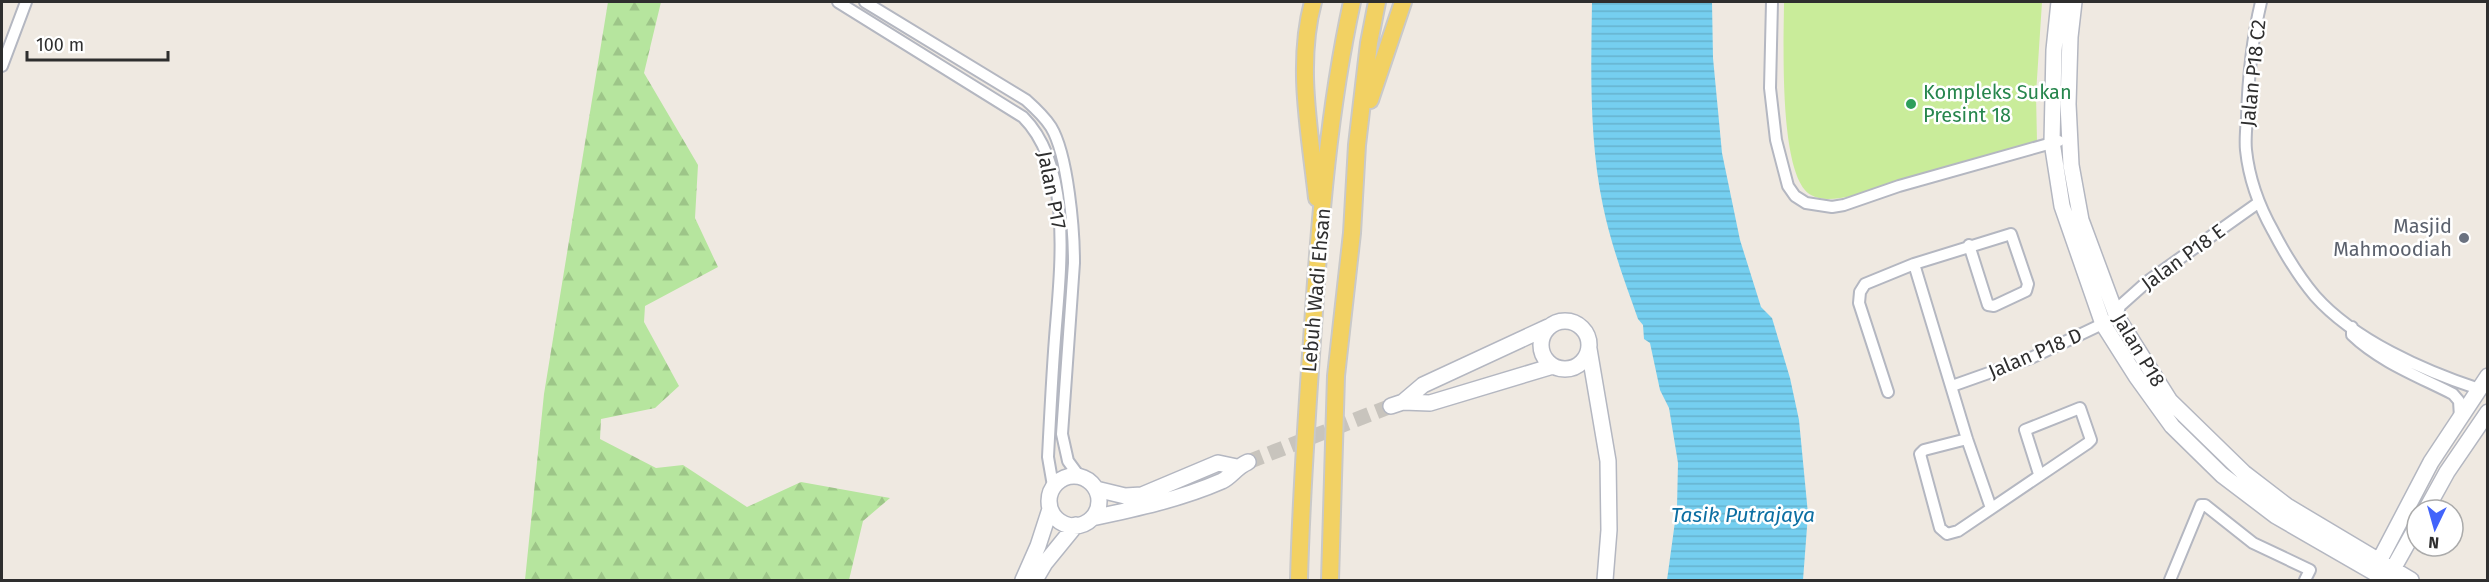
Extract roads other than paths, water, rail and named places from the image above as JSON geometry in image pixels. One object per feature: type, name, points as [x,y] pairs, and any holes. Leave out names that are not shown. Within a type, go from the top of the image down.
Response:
[{"type":"main road","points":[[1313,2],[1304,62],[1320,229]]},
{"type":"main road","name":"Lebuh Wadi Ehsan","points":[[1299,580],[1300,500],[1320,229],[1344,39],[1352,2]]},
{"type":"main road","name":"Lebuh Wadi Ehsan","points":[[1330,580],[1336,376],[1352,233],[1357,145],[1369,43],[1377,2]]},
{"type":"main road","points":[[1357,145],[1379,69],[1403,2]]},
{"type":"street","points":[[2,66],[26,2]]},
{"type":"street","name":"Jalan P17","points":[[838,2],[1023,117],[1042,142],[1051,168],[1061,234],[1048,457],[1053,486]]},
{"type":"street","name":"Jalan P17","points":[[865,2],[1026,100],[1046,120],[1059,144],[1074,239],[1074,284],[1062,434],[1068,461],[1079,476]]},
{"type":"street","points":[[1772,2],[1770,88],[1776,140],[1788,186],[1795,196],[1806,203],[1832,207],[1844,205],[1899,186],[2052,142],[2068,140]]},
{"type":"street","name":"Jalan P18","points":[[2059,2],[2054,50],[2052,142],[2062,206],[2110,320],[2170,401],[2244,473],[2382,575],[2411,580]]},
{"type":"street","name":"Jalan P18","points":[[2074,2],[2070,37],[2068,140],[2081,220],[2110,320]]},
{"type":"street","name":"Jalan P18 C2","points":[[2261,2],[2248,80],[2246,150],[2258,203],[2297,273],[2316,297],[2352,327],[2386,350],[2448,379],[2483,382]]},
{"type":"street","name":"Jalan P18 E","points":[[2110,320],[2120,306],[2148,281],[2258,203]]},
{"type":"street","points":[[1888,392],[1859,303],[1859,297],[1865,285],[1914,264],[1969,245],[2011,234],[2028,284],[2026,291],[1994,306],[1988,305],[1969,245]]},
{"type":"street","points":[[1914,264],[1967,440],[1991,508]]},
{"type":"street","name":"Jalan P18 D","points":[[1952,386],[2031,358],[2110,320]]},
{"type":"street","points":[[1559,321],[1573,322],[1585,330],[1590,342],[1584,361],[1430,403],[1397,404],[1423,384],[1548,327],[1559,321]]},
{"type":"street","points":[[1548,327],[1541,340],[1543,355],[1560,367],[1582,373],[1594,381]]},
{"type":"street","points":[[2352,327],[2352,335],[2362,344],[2453,394],[2459,400],[2460,417]]},
{"type":"street","points":[[1589,349],[1608,461],[1609,530],[1605,580]]},
{"type":"street","points":[[2382,575],[2431,462],[2483,382]]},
{"type":"street","points":[[1967,440],[1924,450],[1920,454],[1940,528],[1947,534],[1952,534],[2091,440],[2080,408],[2025,430],[2039,474]]},
{"type":"street","points":[[2433,498],[2487,412]]},
{"type":"street","points":[[1035,580],[1045,563],[1076,525],[1092,518],[1136,509],[1224,480],[1242,464],[1218,463],[1134,496],[1096,489]]},
{"type":"street","points":[[1023,580],[1038,546],[1050,509],[1049,497],[1053,486],[1067,476],[1079,476],[1089,481],[1096,489],[1098,504],[1092,518]]},
{"type":"street","points":[[2170,580],[2201,505],[2205,505],[2253,543],[2310,570],[2306,580]]},
{"type":"street","points":[[1050,509],[1060,522],[1076,525]]},
{"type":"street","points":[[2382,575],[2405,543]]},
{"type":"water","name":"Tasik Putrajaya","points":[[1592,2],[1712,2],[1713,58],[1722,153],[1740,240],[1761,307],[1772,318],[1790,378],[1799,420],[1808,514],[1803,580],[1667,580],[1677,507],[1678,463],[1669,408],[1660,390],[1650,343],[1644,339],[1643,325],[1638,319],[1623,277],[1610,235],[1598,181],[1591,79]]},
{"type":"tunnel","points":[[1248,462],[1391,406]]},
{"type":"place","name":"Kompleks Sukan Presint 18","points":[[1911,104]]},
{"type":"place","name":"Masjid Mahmoodiah","points":[[2464,238]]}]
